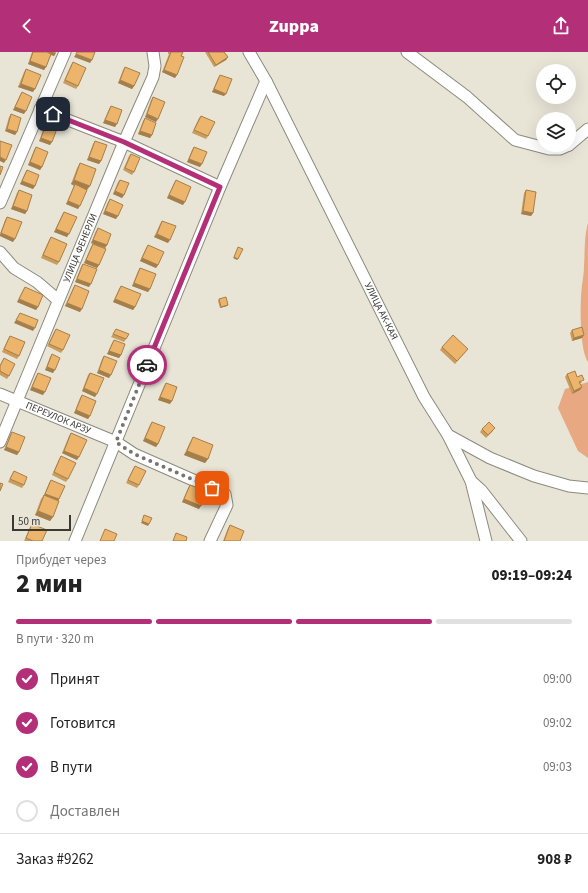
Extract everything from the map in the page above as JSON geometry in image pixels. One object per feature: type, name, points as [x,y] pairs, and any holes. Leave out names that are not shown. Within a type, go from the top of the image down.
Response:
[{"type":"street","points":[[0,203],[65,52]]},
{"type":"street","name":"УЛИЦА ФЕНЕРЛИ","points":[[0,442],[152,78],[155,66],[153,52]]},
{"type":"street","name":"УЛИЦА АК-КАЯ","points":[[249,52],[266,81],[424,397],[448,435],[490,458],[534,476],[569,486],[588,488]]},
{"type":"street","points":[[407,52],[467,97],[516,140],[536,145]]},
{"type":"street","points":[[75,541],[220,187],[266,81]]},
{"type":"street","points":[[40,109],[124,142],[220,187]]},
{"type":"street","points":[[576,139],[588,129]]},
{"type":"street","points":[[0,252],[14,268],[37,282],[58,300]]},
{"type":"street","name":"ПЕРЕУЛОК АРЗУ","points":[[0,394],[116,442],[134,454],[225,494],[227,505],[210,541]]},
{"type":"street","points":[[448,435],[471,481],[486,541]]},
{"type":"street","points":[[471,481],[481,490],[521,541]]},
{"type":"shaded area","points":[[588,223],[588,362],[583,347],[581,292],[584,271],[585,239]]},
{"type":"shaded area","points":[[588,382],[588,458],[578,451],[558,408],[565,389]]},
{"type":"building","points":[[33,52],[47,52],[51,54],[46,67],[30,61]]},
{"type":"building","points":[[77,52],[95,52],[92,60],[76,54]]},
{"type":"building","points":[[171,52],[183,52],[181,56],[184,57],[177,75],[164,70]]},
{"type":"building","points":[[208,52],[224,52],[228,57],[216,65]]},
{"type":"building","points":[[73,62],[86,68],[78,86],[65,80]]},
{"type":"building","points":[[125,67],[140,73],[134,86],[120,80]]},
{"type":"building","points":[[26,69],[41,75],[35,89],[21,84]]},
{"type":"building","points":[[220,75],[232,79],[226,94],[214,89]]},
{"type":"building","points":[[22,92],[32,97],[26,111],[15,107]]},
{"type":"building","points":[[153,97],[165,102],[158,119],[147,114]]},
{"type":"building","points":[[111,106],[122,110],[117,124],[105,120]]},
{"type":"building","points":[[11,114],[21,118],[17,132],[7,129]]},
{"type":"building","points":[[201,116],[215,122],[208,136],[194,130]]},
{"type":"building","points":[[145,118],[156,123],[152,135],[140,131]]},
{"type":"building","points":[[47,122],[58,126],[52,142],[41,138]]},
{"type":"building","points":[[0,141],[12,145],[6,160],[0,157]]},
{"type":"building","points":[[95,141],[107,145],[101,161],[89,157]]},
{"type":"building","points":[[36,147],[48,152],[42,167],[30,162]]},
{"type":"building","points":[[194,147],[207,152],[202,164],[189,159]]},
{"type":"building","points":[[131,154],[140,158],[134,172],[125,168]]},
{"type":"building","points":[[80,163],[96,169],[90,186],[74,180]]},
{"type":"building","points":[[0,166],[3,167],[0,175]]},
{"type":"building","points":[[27,170],[39,175],[35,186],[22,181]]},
{"type":"building","points":[[120,180],[129,183],[124,195],[115,191]]},
{"type":"building","points":[[176,180],[191,187],[185,202],[169,195]]},
{"type":"building","points":[[75,184],[87,190],[80,206],[68,201]]},
{"type":"building","points":[[19,190],[32,195],[27,211],[13,206]]},
{"type":"building","points":[[526,190],[536,192],[533,213],[523,211]]},
{"type":"building","points":[[110,199],[123,205],[118,216],[105,211]]},
{"type":"building","points":[[64,212],[77,217],[69,234],[56,229]]},
{"type":"building","points":[[7,217],[22,222],[15,239],[1,233]]},
{"type":"building","points":[[162,221],[176,226],[170,240],[157,234]]},
{"type":"building","points":[[98,228],[111,234],[107,245],[93,240]]},
{"type":"building","points":[[51,237],[67,244],[59,262],[43,255]]},
{"type":"building","points":[[93,244],[106,249],[99,265],[86,260]]},
{"type":"building","points":[[148,245],[164,252],[158,265],[142,258]]},
{"type":"building","points":[[238,247],[243,249],[238,259],[234,257]]},
{"type":"building","points":[[83,264],[97,269],[91,284],[77,279]]},
{"type":"building","points":[[140,268],[156,274],[150,289],[134,283]]},
{"type":"building","points":[[75,285],[89,291],[82,309],[67,303]]},
{"type":"building","points":[[121,286],[141,294],[135,307],[115,299]]},
{"type":"building","points":[[25,287],[43,295],[38,307],[19,299]]},
{"type":"building","points":[[226,297],[228,305],[221,307],[219,299]]},
{"type":"building","points":[[20,313],[38,320],[35,328],[16,320]]},
{"type":"building","points":[[582,327],[584,335],[574,338],[572,330]]},
{"type":"building","points":[[56,329],[70,335],[63,350],[49,344]]},
{"type":"building","points":[[116,329],[129,334],[126,339],[113,334]]},
{"type":"building","points":[[453,335],[468,349],[457,361],[442,347]]},
{"type":"building","points":[[10,336],[25,342],[19,356],[4,349]]},
{"type":"building","points":[[114,340],[125,344],[121,355],[109,351]]},
{"type":"building","points":[[52,354],[60,358],[55,370],[47,367]]},
{"type":"building","points":[[104,356],[117,361],[111,375],[99,370]]},
{"type":"building","points":[[4,358],[15,364],[9,376],[0,371],[0,366]]},
{"type":"building","points":[[575,371],[577,377],[582,375],[584,380],[579,382],[582,387],[574,391],[567,374]]},
{"type":"building","points":[[38,373],[51,378],[45,392],[32,387]]},
{"type":"building","points":[[90,373],[104,378],[97,394],[84,388]]},
{"type":"building","points":[[166,383],[177,387],[172,401],[160,397]]},
{"type":"building","points":[[82,395],[96,401],[90,416],[76,410]]},
{"type":"building","points":[[152,422],[165,427],[158,444],[145,438]]},
{"type":"building","points":[[489,422],[495,428],[488,435],[482,429]]},
{"type":"building","points":[[12,432],[25,437],[19,452],[6,447]]},
{"type":"building","points":[[71,433],[87,440],[79,457],[64,451]]},
{"type":"building","points":[[193,437],[213,445],[208,459],[187,451]]},
{"type":"building","points":[[61,456],[76,463],[68,479],[54,472]]},
{"type":"building","points":[[135,466],[146,471],[139,485],[128,480]]},
{"type":"building","points":[[14,471],[27,477],[24,485],[10,479]]},
{"type":"building","points":[[51,480],[65,486],[59,499],[45,494]]},
{"type":"building","points":[[0,483],[3,484],[0,491]]},
{"type":"building","points":[[190,485],[207,491],[201,506],[184,499]]},
{"type":"building","points":[[44,495],[59,501],[53,517],[38,511]]},
{"type":"building","points":[[144,515],[152,518],[149,524],[142,521]]},
{"type":"building","points":[[32,524],[47,530],[42,541],[33,541],[26,538]]},
{"type":"building","points":[[230,525],[244,531],[240,541],[224,541]]},
{"type":"building","points":[[105,529],[117,534],[114,541],[100,541]]},
{"type":"building","points":[[176,533],[187,537],[186,541],[173,541]]},
{"type":"way so far","points":[[147,365],[116,442],[134,454],[212,488]]},
{"type":"route","points":[[53,114],[124,142],[220,187],[147,365]]}]
